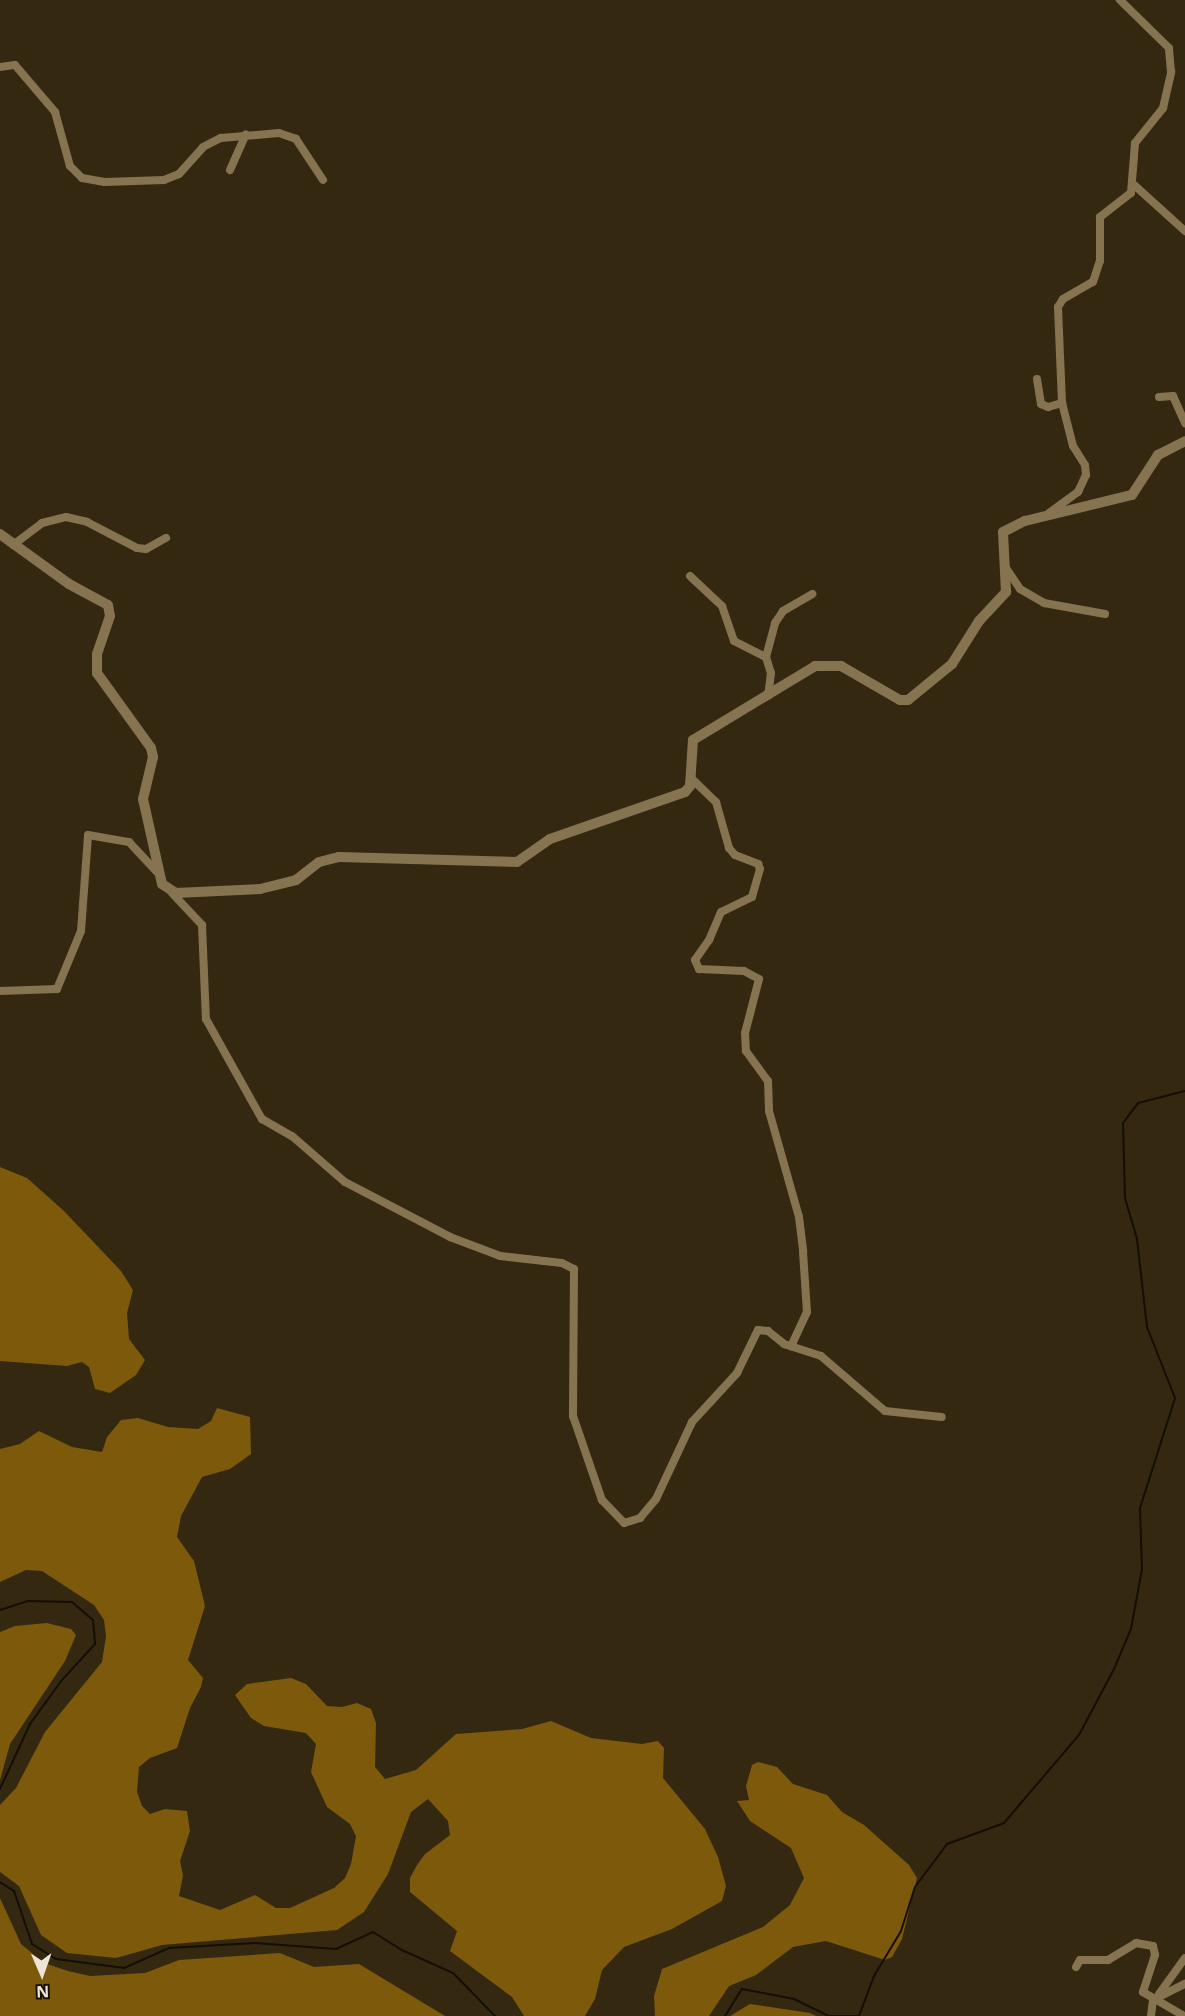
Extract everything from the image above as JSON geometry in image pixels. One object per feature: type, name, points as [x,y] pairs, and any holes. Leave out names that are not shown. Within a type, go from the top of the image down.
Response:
[{"type":"street","points":[[1046,516],[1078,492],[1086,475],[1085,465],[1073,446],[1062,403],[1058,307],[1063,299],[1093,282],[1100,261],[1100,217],[1128,197],[1132,183],[1135,143],[1163,108],[1172,60],[1160,38],[1120,0]]},
{"type":"street","points":[[0,66],[15,64],[55,112],[70,166],[82,178],[93,182],[174,177],[203,147],[221,138],[246,134],[290,134],[323,180]]},
{"type":"street","points":[[230,170],[246,134]]},
{"type":"street","points":[[1132,183],[1185,231]]},
{"type":"street","points":[[1037,379],[1041,404],[1048,407],[1062,403]]},
{"type":"street","points":[[1159,397],[1173,396],[1185,423]]},
{"type":"street","points":[[168,890],[195,892],[276,886],[297,880],[325,860],[339,856],[514,863],[550,839],[685,792],[691,778],[693,740],[815,666],[825,664],[848,669],[900,700],[911,698],[951,664],[979,621],[1001,600],[1008,587],[1003,532],[1046,516],[1132,495],[1155,457],[1185,441]]},
{"type":"street","points":[[13,546],[42,523],[66,517],[87,522],[137,548],[146,549],[166,538]]},
{"type":"street","points":[[0,534],[13,546],[108,605],[110,616],[97,654],[97,673],[151,748],[153,757],[143,799],[157,872]]},
{"type":"street","points":[[1006,568],[1020,589],[1044,603],[1105,614]]},
{"type":"street","points":[[690,576],[722,606],[734,641],[766,657]]},
{"type":"street","points":[[768,696],[771,673],[766,657],[775,623],[783,611],[813,594]]},
{"type":"street","points":[[691,778],[716,802],[729,848],[735,855],[758,864],[760,869],[752,897],[721,912],[710,940],[695,960],[699,969],[744,971],[759,979],[745,1033],[746,1051],[768,1081],[769,1111],[800,1217],[807,1312],[795,1329],[791,1347]]},
{"type":"street","points":[[0,992],[57,989],[81,931],[88,836],[129,842],[157,872],[168,890],[192,910],[202,925],[206,1019],[262,1119],[292,1136],[345,1182],[458,1241],[500,1256],[562,1263],[574,1269],[573,1416],[602,1500],[624,1523],[640,1518],[656,1499],[692,1422],[737,1373],[758,1330],[768,1331],[791,1347],[821,1356],[885,1411],[942,1417]]},
{"type":"street","points":[[1076,1967],[1080,1960],[1108,1960],[1121,1949],[1146,1943],[1153,1946],[1155,1955],[1143,1992],[1184,2016]]},
{"type":"street","points":[[1151,2016],[1156,1998],[1185,1958]]},
{"type":"street","points":[[1156,1998],[1185,1983]]},
{"type":"shaded area","points":[[0,1167],[27,1178],[64,1211],[121,1271],[133,1290],[127,1313],[129,1339],[145,1360],[136,1375],[110,1393],[95,1389],[89,1367],[82,1362],[67,1366],[0,1361]]},
{"type":"shaded area","points":[[217,1408],[250,1417],[251,1454],[230,1469],[202,1477],[181,1516],[177,1537],[194,1561],[205,1606],[188,1660],[203,1678],[177,1748],[150,1758],[139,1767],[137,1792],[142,1806],[150,1814],[165,1809],[187,1811],[190,1831],[180,1861],[183,1875],[179,1896],[220,1910],[255,1895],[276,1908],[290,1908],[334,1888],[345,1878],[351,1864],[356,1836],[350,1824],[327,1807],[311,1772],[316,1744],[306,1733],[264,1726],[251,1718],[235,1695],[247,1684],[291,1678],[306,1684],[327,1706],[342,1707],[357,1703],[371,1709],[376,1723],[375,1767],[385,1779],[416,1770],[456,1734],[522,1729],[551,1721],[591,1738],[642,1744],[658,1741],[664,1748],[663,1778],[705,1829],[718,1857],[726,1886],[722,1901],[672,1929],[624,1947],[602,1970],[595,1999],[585,2016],[524,2016],[512,1997],[450,1951],[457,1931],[410,1892],[410,1878],[417,1865],[425,1854],[450,1835],[448,1821],[428,1799],[411,1812],[388,1874],[364,1912],[337,1930],[162,1945],[116,1958],[67,1953],[41,1935],[19,1886],[0,1872],[0,1805],[16,1788],[45,1732],[102,1662],[106,1636],[104,1620],[94,1605],[42,1571],[26,1570],[0,1582],[0,1449],[20,1444],[39,1431],[72,1447],[102,1452],[107,1437],[121,1420],[138,1418],[168,1427],[198,1429],[211,1421]]},
{"type":"shaded area","points":[[47,1623],[71,1629],[76,1635],[65,1661],[10,1744],[0,1780],[0,1632],[15,1626]]},
{"type":"shaded area","points":[[758,1762],[777,1767],[793,1784],[827,1795],[842,1812],[864,1825],[909,1865],[917,1878],[902,1939],[892,1957],[885,1960],[826,1941],[793,1947],[756,1975],[729,1986],[709,2016],[655,2016],[654,1996],[662,1969],[763,1927],[790,1905],[804,1878],[791,1848],[750,1821],[737,1801],[749,1800],[746,1786],[752,1765]]},
{"type":"shaded area","points":[[0,1898],[21,1944],[44,1963],[68,1971],[90,1976],[145,1973],[179,1960],[280,1953],[314,1967],[359,1964],[445,2016],[0,2016]]},
{"type":"shaded area","points":[[750,2004],[810,2013],[816,2016],[730,2016]]},
{"type":"waterway","points":[[725,2016],[742,1989],[794,1999],[829,2016],[859,2016],[874,1976],[901,1931],[915,1887],[947,1844],[1004,1823],[1079,1735],[1114,1669],[1131,1629],[1142,1569],[1140,1508],[1175,1398],[1147,1327],[1137,1239],[1125,1198],[1123,1123],[1138,1103],[1185,1091]]},
{"type":"waterway","points":[[0,1610],[27,1601],[72,1602],[93,1620],[95,1644],[62,1680],[30,1724],[0,1789]]},
{"type":"waterway","points":[[0,1882],[14,1891],[32,1944],[56,1959],[124,1968],[169,1948],[255,1943],[336,1949],[373,1932],[404,1951],[453,1973],[495,2016]]}]
